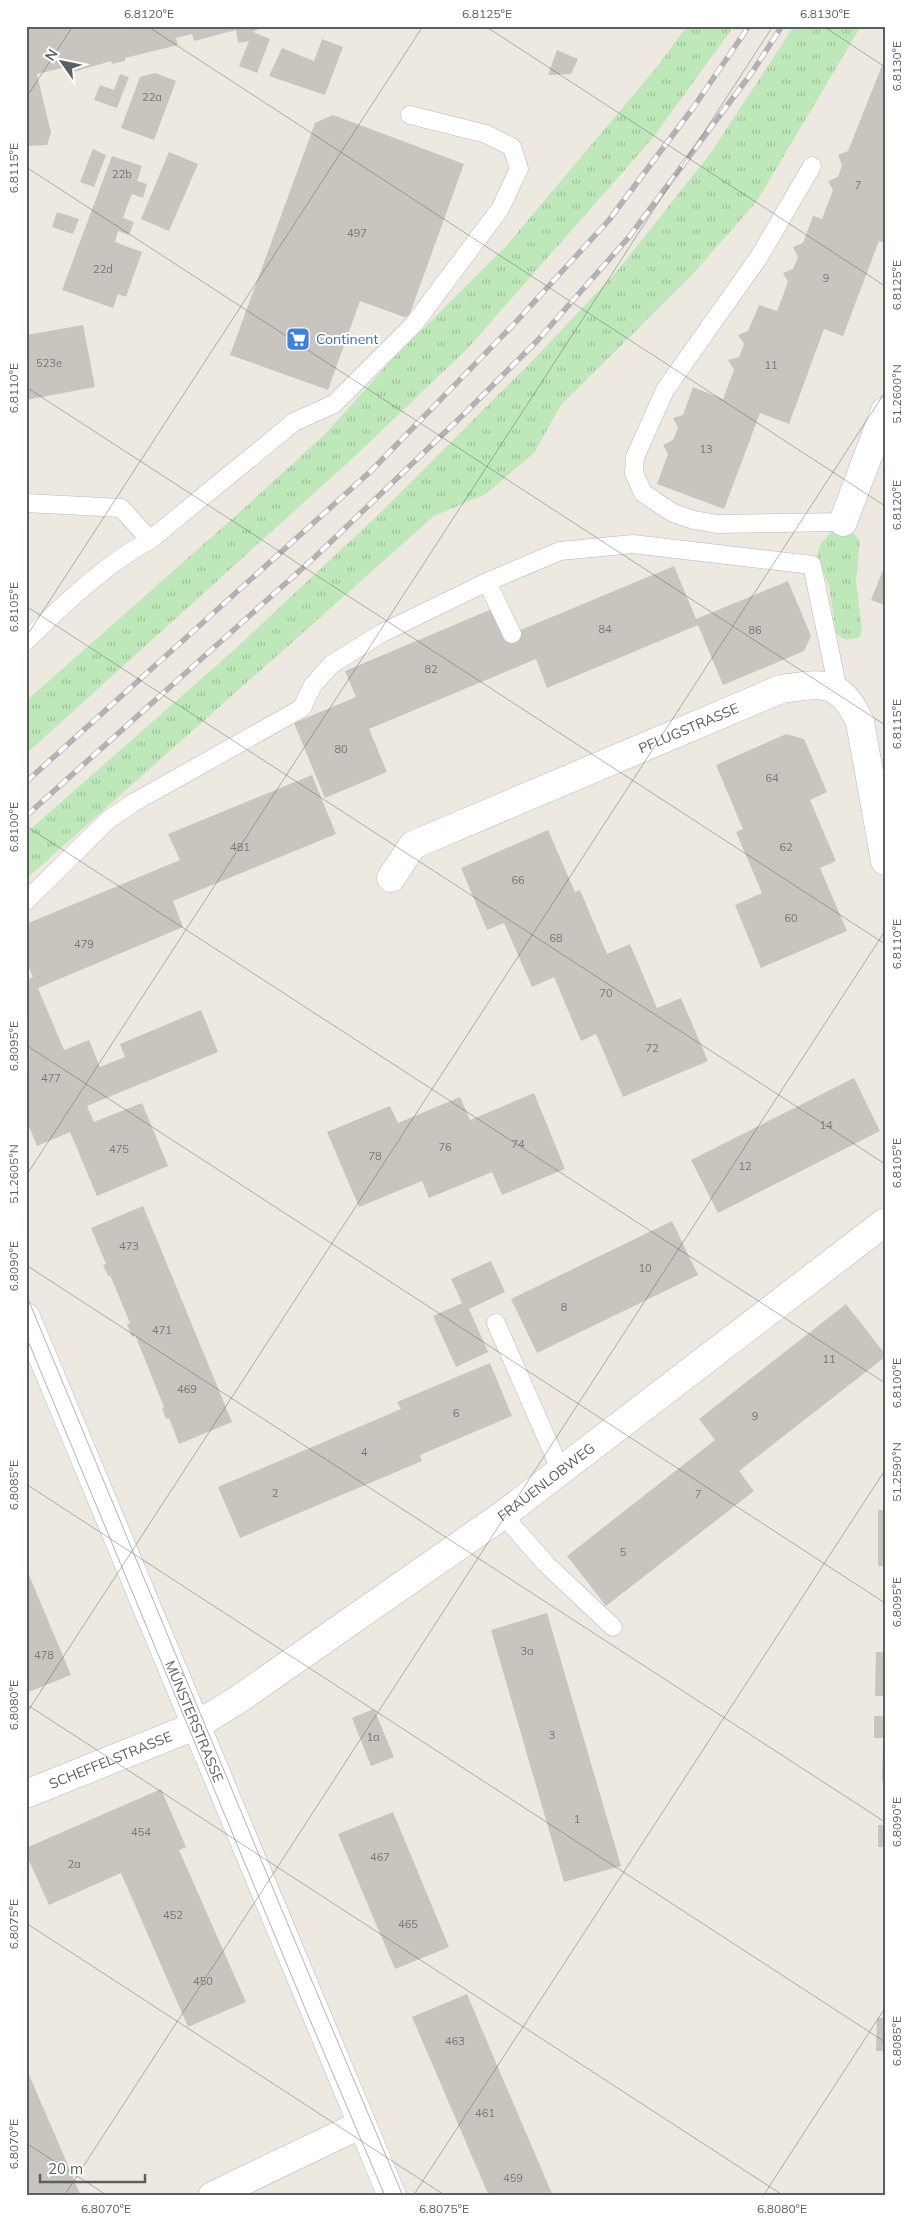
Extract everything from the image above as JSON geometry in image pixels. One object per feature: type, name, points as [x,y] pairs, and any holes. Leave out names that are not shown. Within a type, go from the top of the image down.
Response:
[{"type":"street","points":[[843,522],[885,411]]},
{"type":"street","name":"PFLUGSTRASSE","points":[[390,878],[413,845],[781,689],[814,684],[838,690]]},
{"type":"street","points":[[838,690],[851,702],[860,722],[885,861]]},
{"type":"street","name":"FRAUENLOBWEG","points":[[196,1726],[252,1690],[503,1515],[885,1222]]},
{"type":"street","name":"MÜNSTERSTRASSE","points":[[26,1317],[392,2196]]},
{"type":"street","name":"SCHEFFELSTRASSE","points":[[26,1794],[196,1726]]},
{"type":"street","points":[[212,2196],[362,2124]]},
{"type":"lane","points":[[26,640],[125,554],[150,540],[294,422],[334,404],[414,324],[500,209],[519,169],[512,147],[486,134],[410,115]]},
{"type":"lane","points":[[812,166],[759,257],[665,390],[634,457],[634,473],[643,493],[673,513],[694,520],[717,524],[843,522]]},
{"type":"lane","points":[[26,503],[121,508],[150,540]]},
{"type":"lane","points":[[26,901],[114,816],[133,803],[302,708],[313,685],[332,664],[382,633],[487,582],[560,551],[633,544],[812,565],[838,690]]},
{"type":"lane","points":[[487,582],[512,634]]},
{"type":"lane","points":[[496,1322],[561,1471]]},
{"type":"lane","points":[[503,1515],[547,1565],[612,1627]]},
{"type":"green space","points":[[687,26],[734,26],[652,139],[467,349],[354,457],[26,754],[26,701],[240,512],[326,433],[388,364],[507,245],[656,68]]},
{"type":"green space","points":[[794,26],[861,26],[757,201],[691,276],[560,406],[535,452],[486,494],[434,516],[26,879],[26,833],[234,650],[379,514],[537,356],[618,270],[710,154]]},
{"type":"green space","points":[[835,528],[854,534],[860,540],[856,582],[862,630],[860,637],[850,639],[844,639],[836,633],[829,587],[817,555],[821,543]]},
{"type":"building","points":[[26,26],[264,26],[253,32],[270,39],[257,73],[239,66],[249,41],[238,43],[236,30],[194,41],[192,34],[176,38],[178,45],[125,58],[125,61],[112,64],[111,61],[73,72],[71,66],[37,74],[51,133],[47,145],[26,146],[28,132],[26,124]]},
{"type":"building","points":[[322,39],[343,47],[325,95],[269,76],[282,48],[314,61]]},
{"type":"building","points":[[557,50],[578,59],[571,74],[548,75]]},
{"type":"building","points":[[885,58],[885,243],[879,241],[843,336],[824,329],[789,424],[760,413],[724,509],[657,484],[668,454],[663,445],[673,440],[678,428],[673,418],[683,415],[693,387],[723,399],[734,370],[728,360],[739,357],[744,344],[738,335],[748,331],[759,305],[777,311],[788,282],[783,273],[793,269],[798,257],[793,247],[803,243],[813,216],[822,219],[833,190],[828,181],[838,177],[842,165],[838,155],[848,151]]},
{"type":"building","points":[[155,73],[176,81],[154,140],[121,128],[140,77]]},
{"type":"building","points":[[120,74],[129,77],[117,108],[94,100],[100,85],[114,90]]},
{"type":"building","points":[[333,115],[464,164],[409,316],[404,317],[360,301],[328,390],[230,355],[315,123]]},
{"type":"building","points":[[93,149],[106,155],[94,187],[80,182]]},
{"type":"building","points":[[169,152],[198,164],[169,231],[141,219]]},
{"type":"building","points":[[112,156],[142,166],[137,181],[147,184],[143,198],[132,194],[127,206],[123,218],[134,222],[129,235],[118,231],[115,242],[142,252],[126,297],[118,294],[113,308],[62,290]]},
{"type":"building","points":[[57,212],[79,219],[73,234],[52,227]]},
{"type":"building","points":[[83,325],[95,387],[26,400],[26,335]]},
{"type":"building","points":[[885,565],[885,605],[871,600]]},
{"type":"building","points":[[674,566],[696,619],[788,581],[811,636],[804,651],[723,685],[698,625],[547,688],[536,659],[369,729],[387,772],[325,798],[294,723],[356,697],[345,671],[492,609],[504,637]]},
{"type":"building","points":[[786,734],[804,739],[827,792],[810,800],[836,861],[820,868],[847,931],[761,968],[735,905],[762,893],[736,832],[743,829],[716,765]]},
{"type":"building","points":[[312,775],[336,834],[173,901],[183,927],[38,988],[64,1050],[89,1040],[100,1067],[125,1057],[120,1044],[201,1010],[218,1052],[87,1106],[94,1122],[142,1103],[168,1166],[97,1196],[70,1132],[37,1146],[26,1119],[26,980],[33,977],[26,961],[26,924],[180,860],[168,834]]},
{"type":"building","points":[[548,830],[575,892],[580,890],[607,954],[630,944],[657,1008],[681,998],[708,1061],[623,1097],[596,1034],[581,1041],[554,977],[532,987],[504,923],[487,930],[461,868]]},
{"type":"building","points":[[854,1078],[880,1131],[718,1213],[691,1160]]},
{"type":"building","points":[[534,1093],[565,1169],[502,1195],[492,1172],[429,1198],[422,1181],[359,1207],[327,1132],[390,1106],[398,1123],[460,1097],[470,1120]]},
{"type":"building","points":[[143,1206],[232,1422],[179,1444],[169,1418],[166,1419],[162,1408],[164,1407],[135,1335],[132,1337],[127,1324],[130,1323],[110,1275],[108,1276],[103,1265],[106,1264],[91,1228]]},
{"type":"building","points":[[672,1221],[698,1275],[537,1353],[511,1299]]},
{"type":"building","points":[[491,1261],[505,1292],[469,1309],[488,1352],[456,1367],[433,1316],[462,1303],[451,1279]]},
{"type":"building","points":[[846,1304],[885,1354],[885,1357],[739,1471],[754,1491],[606,1606],[567,1556],[715,1440],[699,1419]]},
{"type":"building","points":[[490,1363],[512,1416],[420,1455],[422,1461],[240,1538],[218,1487],[401,1409],[397,1402]]},
{"type":"building","points":[[878,1510],[885,1510],[885,1566],[878,1566]]},
{"type":"building","points":[[26,1568],[71,1675],[26,1693]]},
{"type":"building","points":[[547,1613],[621,1866],[564,1882],[491,1630]]},
{"type":"building","points":[[876,1652],[885,1652],[885,1696],[875,1696]]},
{"type":"building","points":[[374,1709],[394,1757],[371,1766],[352,1718]]},
{"type":"building","points":[[874,1716],[885,1716],[885,1781],[882,1781],[883,1738],[874,1738]]},
{"type":"building","points":[[161,1789],[186,1847],[179,1850],[246,2002],[188,2027],[121,1873],[49,1905],[26,1854],[26,1848]]},
{"type":"building","points":[[393,1812],[449,1947],[395,1969],[338,1834]]},
{"type":"building","points":[[878,1825],[885,1825],[885,1847],[878,1847]]},
{"type":"building","points":[[467,1994],[553,2196],[489,2196],[412,2017]]},
{"type":"building","points":[[877,2018],[885,2018],[885,2051],[876,2051]]},
{"type":"building","points":[[26,2068],[55,2135],[81,2196],[26,2196]]},
{"type":"tram line","points":[[26,1294],[403,2196]]},
{"type":"tram line","points":[[26,1336],[385,2196]]},
{"type":"railway","points":[[26,782],[371,471],[515,323],[609,220],[693,108],[749,26]]},
{"type":"railway","points":[[26,816],[315,557],[537,341],[629,237],[753,71],[782,26]]},
{"type":"place","name":"Continent","points":[[298,339]]}]
